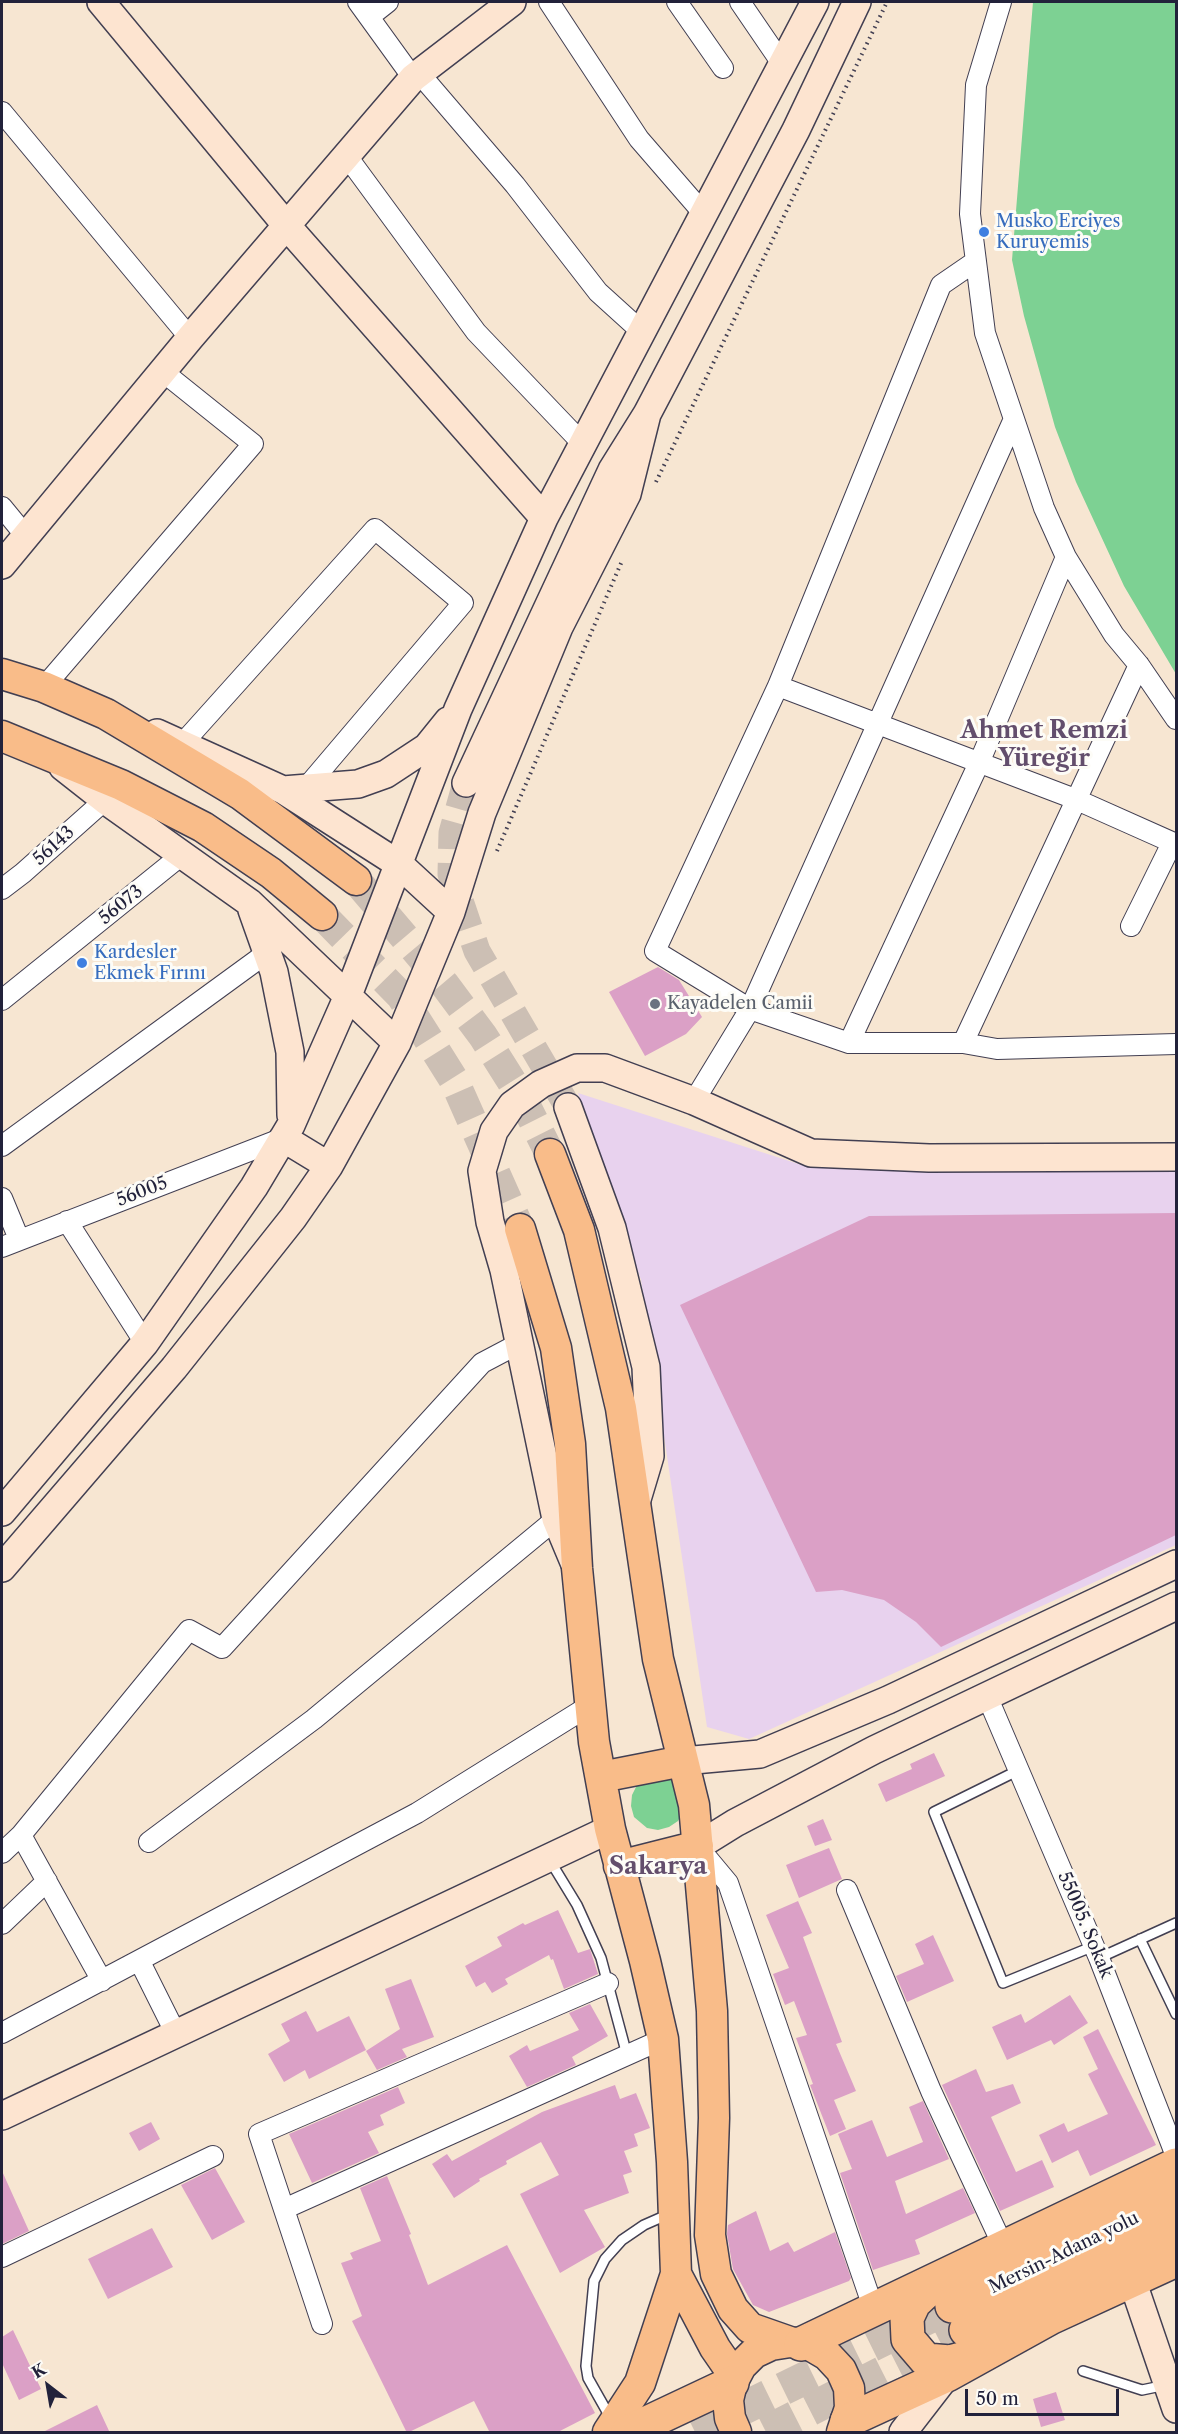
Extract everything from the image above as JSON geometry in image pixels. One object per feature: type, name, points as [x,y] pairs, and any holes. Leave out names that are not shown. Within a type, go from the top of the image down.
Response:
[{"type":"highway","points":[[846,2428],[947,2375],[960,2317],[1004,2248],[1176,2165]]},
{"type":"highway","name":"Mersin-Adana yolu","points":[[960,2317],[1176,2199]]},
{"type":"highway","name":"Mersin-Adana yolu","points":[[960,2317],[1176,2226]]},
{"type":"highway","points":[[795,2343],[874,2310],[960,2317],[1050,2318],[1176,2260]]},
{"type":"highway","points":[[621,2429],[733,2380]]},
{"type":"highway","points":[[621,2429],[662,2425],[680,2429],[682,2433]]},
{"type":"main road","points":[[101,2],[286,225],[544,518]]},
{"type":"main road","points":[[2,1512],[145,1343],[254,1187],[287,1132],[347,998],[458,709],[544,518],[815,2]]},
{"type":"main road","points":[[466,783],[612,470],[648,414],[796,130],[857,2]]},
{"type":"main road","points":[[2,565],[162,371],[416,75],[495,6]]},
{"type":"main road","points":[[2,1568],[174,1368],[292,1218],[329,1166],[397,1043],[451,912],[482,813],[559,627],[627,494],[648,414]]},
{"type":"main road","points":[[2,674],[44,687],[294,790],[400,865],[451,912]]},
{"type":"main road","points":[[294,790],[358,784],[386,774],[427,747],[458,709]]},
{"type":"main road","points":[[106,714],[240,794],[356,880]]},
{"type":"main road","points":[[2,736],[54,760],[121,785],[202,826],[271,873],[322,915]]},
{"type":"main road","points":[[54,760],[105,800],[250,903],[347,998],[397,1043]]},
{"type":"main road","points":[[250,903],[268,952],[290,1052],[287,1132]]},
{"type":"main road","points":[[577,1568],[556,1519],[504,1270],[489,1222],[482,1171],[494,1131],[512,1105],[541,1084],[577,1068],[605,1068],[694,1101],[811,1153],[940,1158],[1176,1157]]},
{"type":"main road","points":[[568,1107],[612,1228],[646,1367],[650,1456],[634,1507]]},
{"type":"main road","points":[[287,1132],[329,1166]]},
{"type":"main road","points":[[550,1154],[579,1230],[621,1408],[658,1659],[694,1805],[712,2012],[714,2118],[710,2235],[716,2274],[733,2309],[750,2328],[827,2355],[841,2370],[849,2388],[850,2408],[846,2428]]},
{"type":"main road","points":[[520,1229],[556,1348],[570,1444],[577,1568],[594,1742],[610,1829],[663,2039],[676,2274],[640,2383],[621,2429]]},
{"type":"main road","points":[[601,1778],[683,1761],[760,1754],[888,1700],[1176,1564]]},
{"type":"main road","points":[[620,1866],[698,1846],[765,1807],[987,1696],[1176,1606]]},
{"type":"main road","points":[[2,2116],[610,1829]]},
{"type":"main road","points":[[676,2274],[733,2380]]},
{"type":"main road","points":[[1132,2280],[1172,2397]]},
{"type":"main road","points":[[736,2433],[730,2418],[728,2400],[733,2380],[741,2366],[754,2354],[771,2345],[795,2343]]},
{"type":"main road","points":[[903,2433],[947,2375]]},
{"type":"street","points":[[388,2],[363,9],[416,75],[514,185],[598,292],[641,331]]},
{"type":"street","points":[[549,2],[639,140],[704,214]]},
{"type":"street","points":[[677,2],[723,68]]},
{"type":"street","points":[[740,2],[783,66]]},
{"type":"street","points":[[1001,2],[976,85],[970,214],[985,333],[1044,508],[1066,557],[1114,635],[1140,665],[1176,719]]},
{"type":"street","points":[[2,112],[190,338]]},
{"type":"street","points":[[346,155],[477,332],[582,443]]},
{"type":"street","points":[[976,261],[941,285],[778,686],[655,951],[750,1009],[849,1043],[963,1043],[997,1049],[1176,1044]]},
{"type":"street","points":[[44,687],[253,444],[162,371]]},
{"type":"street","points":[[694,1101],[750,1009],[1013,421]]},
{"type":"street","points":[[2,507],[25,535]]},
{"type":"street","points":[[183,743],[375,529],[464,603],[294,790]]},
{"type":"street","points":[[849,1043],[978,763],[1066,557]]},
{"type":"street","points":[[963,1043],[1075,798],[1140,665]]},
{"type":"street","points":[[778,686],[1075,798],[1174,844],[1131,926]]},
{"type":"street","name":"56143","points":[[2,889],[105,800]]},
{"type":"street","name":"56073","points":[[2,1000],[183,854]]},
{"type":"street","points":[[2,1146],[268,952]]},
{"type":"street","name":"56005","points":[[10,1243],[287,1132]]},
{"type":"street","points":[[2,1198],[10,1243]]},
{"type":"street","points":[[67,1221],[145,1343]]},
{"type":"street","points":[[2,1853],[21,1835],[189,1630],[222,1648],[482,1363],[518,1344]]},
{"type":"street","points":[[149,1842],[314,1719],[556,1519]]},
{"type":"street","name":"55005. Sokak","points":[[987,1696],[1097,1952],[1176,2156]]},
{"type":"street","points":[[2,2033],[140,1962],[417,1813],[592,1704]]},
{"type":"street","points":[[21,1835],[102,1981]]},
{"type":"street","points":[[698,1846],[728,1883],[874,2310]]},
{"type":"street","points":[[2,1924],[46,1881]]},
{"type":"street","points":[[847,1890],[931,2091],[1004,2248]]},
{"type":"street","points":[[140,1962],[176,2034]]},
{"type":"street","points":[[322,2324],[259,2134],[608,1983]]},
{"type":"street","points":[[284,2209],[663,2039]]},
{"type":"street","points":[[2,2257],[213,2156]]},
{"type":"lane","points":[[1019,1770],[934,1812],[1003,1983],[1140,1939],[1176,1923]]},
{"type":"lane","points":[[548,1857],[590,1931],[608,1983],[627,2055]]},
{"type":"lane","points":[[1140,1939],[1176,2014]]},
{"type":"lane","points":[[621,2429],[592,2397],[588,2378],[586,2349],[594,2281],[600,2267],[613,2249],[633,2232],[674,2212]]},
{"type":"lane","points":[[1083,2371],[1172,2397]]},
{"type":"path","points":[[653,489],[887,2]]},
{"type":"path","points":[[498,849],[626,552]]},
{"type":"shaded area","points":[[578,1093],[808,1167],[1176,1166],[1176,1545],[749,1739],[707,1727],[641,1280]]},
{"type":"green space","points":[[1033,2],[1176,2],[1176,674],[1124,586],[1076,482],[1055,427],[1024,316],[1012,260]]},
{"type":"green space","points":[[668,1777],[681,1789],[683,1811],[678,1821],[669,1827],[658,1830],[647,1828],[634,1817],[631,1806],[632,1795],[637,1785]]},
{"type":"building","name":"Kayadelen Camii","points":[[658,967],[679,980],[702,1017],[686,1034],[645,1056],[609,992]]},
{"type":"building","points":[[1176,1213],[1176,1535],[941,1647],[916,1622],[884,1600],[842,1590],[816,1592],[680,1305],[869,1216]]},
{"type":"building","points":[[934,1753],[945,1776],[886,1802],[878,1784],[912,1769],[910,1764]]},
{"type":"building","points":[[823,1819],[832,1840],[815,1846],[807,1826]]},
{"type":"building","points":[[829,1848],[842,1879],[799,1898],[786,1865]]},
{"type":"building","points":[[798,1901],[812,1933],[803,1937],[842,2042],[836,2044],[856,2091],[834,2100],[846,2129],[830,2136],[810,2085],[813,2084],[796,2038],[807,2035],[794,2001],[785,2005],[773,1974],[789,1968],[766,1915]]},
{"type":"building","points":[[558,1910],[578,1953],[590,1949],[598,1974],[564,1989],[553,1959],[551,1960],[549,1955],[505,1979],[508,1984],[492,1993],[485,1982],[476,1987],[465,1966],[502,1946],[497,1937],[523,1923],[525,1925]]},
{"type":"building","points":[[933,1935],[954,1981],[907,2002],[896,1976],[924,1964],[915,1944]]},
{"type":"building","points":[[411,1979],[434,2037],[402,2049],[407,2057],[377,2070],[366,2051],[400,2029],[385,1989]]},
{"type":"building","points":[[1070,1995],[1088,2023],[1054,2045],[1051,2040],[1007,2060],[992,2027],[1021,2014],[1025,2023]]},
{"type":"building","points":[[590,2004],[608,2036],[572,2057],[576,2065],[527,2087],[509,2056],[527,2045],[530,2051],[579,2030],[569,2013]]},
{"type":"building","points":[[306,2011],[317,2032],[349,2016],[366,2050],[309,2079],[305,2070],[284,2082],[268,2054],[290,2041],[281,2024]]},
{"type":"building","points":[[1098,2029],[1156,2145],[1090,2176],[1078,2150],[1052,2163],[1039,2135],[1064,2123],[1068,2132],[1108,2114],[1088,2074],[1098,2069],[1083,2037]]},
{"type":"building","points":[[976,2069],[986,2092],[1013,2084],[1021,2103],[991,2117],[1016,2172],[1042,2160],[1054,2187],[1000,2211],[942,2085]]},
{"type":"building","points":[[615,2085],[620,2099],[636,2093],[650,2128],[634,2134],[638,2146],[624,2151],[632,2172],[623,2175],[629,2193],[584,2210],[605,2247],[560,2273],[520,2194],[559,2175],[541,2142],[506,2161],[507,2164],[479,2179],[480,2181],[454,2198],[432,2164],[447,2154],[452,2161],[542,2112]]},
{"type":"building","points":[[398,2087],[405,2103],[380,2115],[384,2125],[368,2132],[379,2153],[312,2183],[289,2134]]},
{"type":"building","points":[[923,2101],[949,2159],[895,2181],[906,2214],[963,2188],[975,2213],[915,2240],[920,2254],[873,2270],[840,2173],[852,2169],[838,2134],[872,2120],[887,2157],[923,2142],[909,2107]]},
{"type":"building","points":[[151,2122],[160,2139],[139,2151],[129,2133]]},
{"type":"building","points":[[215,2168],[245,2222],[212,2240],[181,2185]]},
{"type":"building","points":[[2,2171],[29,2231],[2,2244]]},
{"type":"building","points":[[387,2176],[411,2234],[409,2235],[428,2285],[507,2245],[595,2413],[556,2433],[490,2433],[474,2401],[407,2433],[352,2321],[362,2316],[341,2263],[353,2259],[350,2253],[381,2241],[360,2188]]},
{"type":"building","points":[[756,2211],[770,2251],[788,2242],[794,2252],[835,2232],[851,2278],[849,2281],[769,2312],[753,2305],[733,2269],[727,2234],[728,2225]]},
{"type":"building","points":[[152,2228],[173,2267],[108,2299],[88,2259]]},
{"type":"building","points":[[13,2330],[41,2389],[19,2400],[2,2363],[2,2337]]},
{"type":"building","points":[[1056,2392],[1065,2420],[1041,2427],[1033,2399]]},
{"type":"building","points":[[97,2405],[110,2433],[41,2433]]},
{"type":"tunnel","points":[[466,783],[452,833],[451,874],[477,951],[568,1107]]},
{"type":"tunnel","points":[[356,880],[445,985],[483,1036],[521,1096],[550,1154]]},
{"type":"tunnel","points":[[322,915],[401,996],[454,1080],[520,1229]]},
{"type":"tunnel","points":[[695,2432],[952,2306]]},
{"type":"tunnel","points":[[766,2432],[966,2330]]},
{"type":"place","name":"Musko Erciyes Kuruyemis","points":[[984,232]]},
{"type":"place","name":"Kardesler Ekmek Fırını","points":[[82,963]]},
{"type":"place","name":"Kayadelen Camii","points":[[655,1004]]},
{"type":"district","name":"Ahmet Remzi Yüreğir","points":[[1044,745]]},
{"type":"district","name":"Sakarya","points":[[658,1867]]}]
